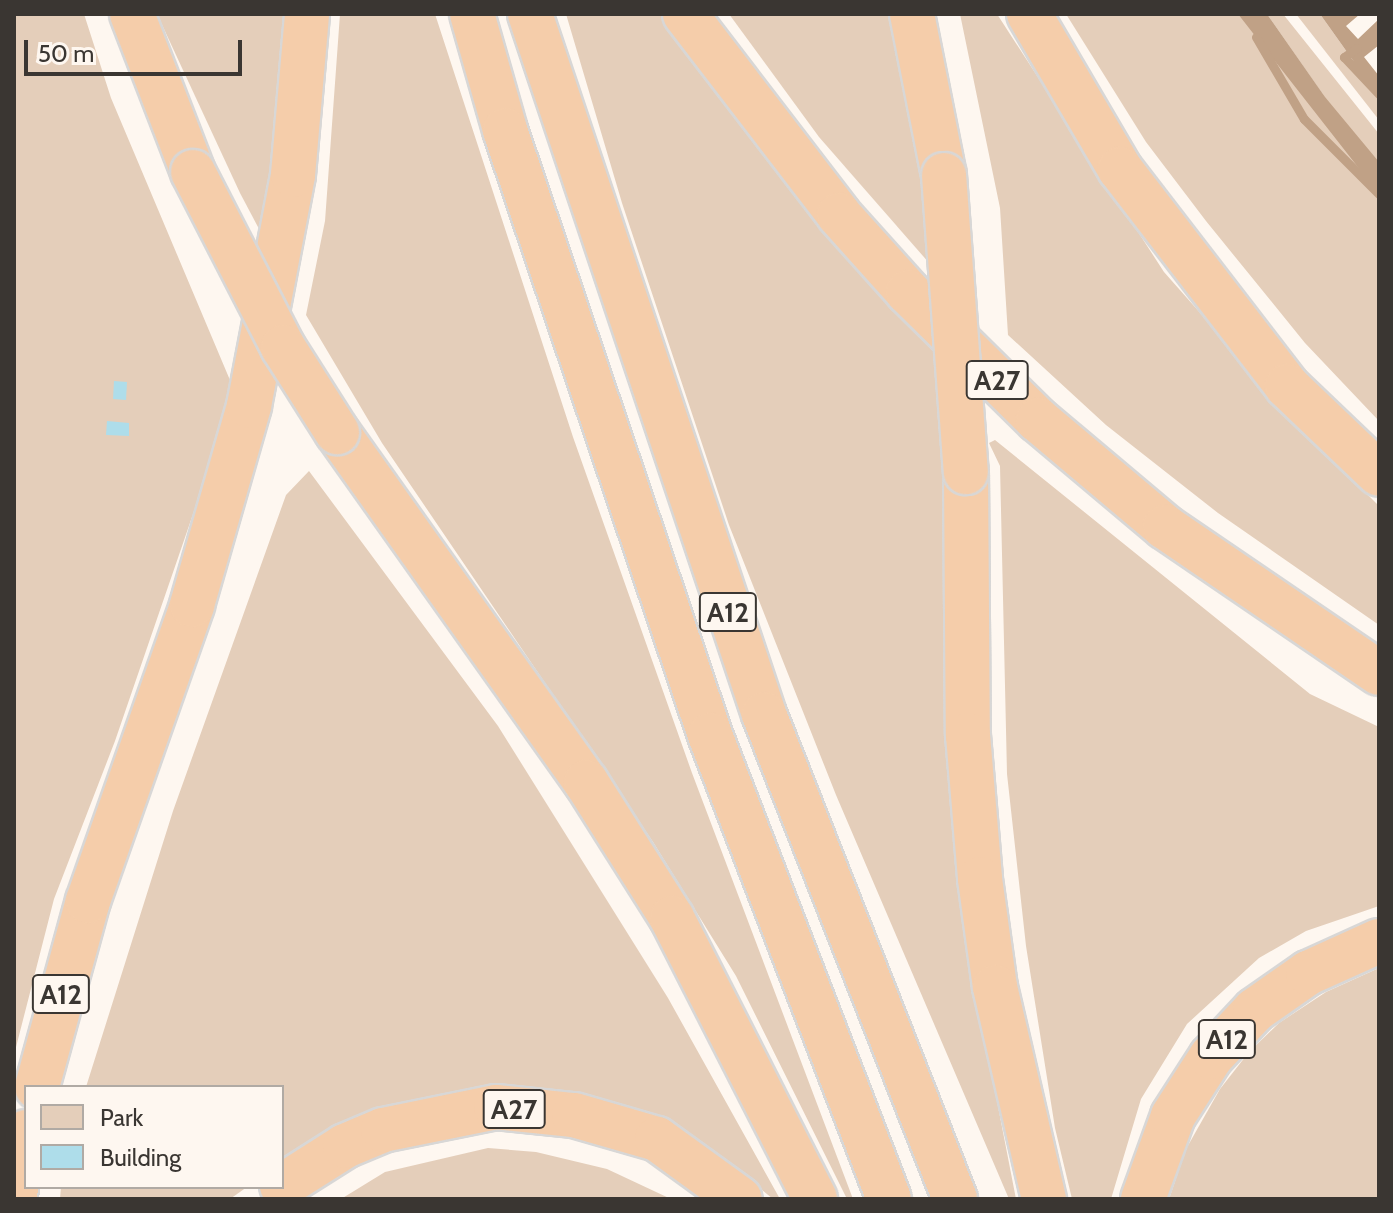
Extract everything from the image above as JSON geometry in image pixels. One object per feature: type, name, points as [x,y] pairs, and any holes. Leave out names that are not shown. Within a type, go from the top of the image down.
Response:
[{"type":"highway","points":[[132,14],[193,172],[283,347],[337,432],[586,782],[656,893],[774,1110],[815,1199]]},
{"type":"highway","name":"A12","points":[[38,1085],[88,901],[192,605],[249,406],[293,175],[307,14]]},
{"type":"highway","name":"A12","points":[[472,14],[525,191],[710,735],[889,1199]]},
{"type":"highway","name":"A12","points":[[530,14],[764,714],[955,1199]]},
{"type":"highway","name":"A27","points":[[685,14],[839,215],[908,292],[1038,420],[1165,527],[1379,673]]},
{"type":"highway","points":[[912,14],[944,175],[966,472],[968,735],[980,879],[995,987],[1044,1199]]},
{"type":"highway","points":[[1029,14],[1120,169],[1287,386],[1379,474]]},
{"type":"highway","name":"A12","points":[[1143,1199],[1173,1116],[1211,1057],[1255,1010],[1298,980],[1379,941]]},
{"type":"highway","name":"A27","points":[[284,1184],[345,1146],[383,1130],[496,1107],[574,1115],[657,1139],[740,1199]]},
{"type":"highway","points":[[14,1199],[24,1143]]},
{"type":"green space","points":[[14,14],[84,14],[111,98],[235,392],[115,741],[54,899],[14,1055]]},
{"type":"green space","points":[[157,14],[284,14],[266,242],[240,193]]},
{"type":"green space","points":[[340,14],[435,14],[573,437],[692,773],[853,1199],[847,1199],[736,976],[653,842],[382,443],[306,315],[325,221]]},
{"type":"green space","points":[[566,14],[671,14],[940,349],[948,739],[971,967],[1016,1199],[1009,1199],[836,795],[729,525],[622,203]]},
{"type":"green space","points":[[729,14],[899,14],[937,272],[819,137]]},
{"type":"green space","points":[[960,14],[997,14],[1164,272],[1307,434],[1379,506],[1379,625],[1218,513],[1106,425],[1008,335],[1000,208]]},
{"type":"green space","points":[[1066,14],[1246,14],[1324,96],[1267,14],[1283,14],[1379,134],[1379,421],[1305,343],[1206,221],[1146,142]]},
{"type":"green space","points":[[1296,14],[1320,14],[1379,97],[1379,120]]},
{"type":"green space","points":[[995,440],[1310,694],[1379,727],[1379,906],[1306,931],[1259,958],[1187,1024],[1141,1099],[1111,1199],[1072,1199],[1055,1128],[1026,946],[1007,774],[1000,466],[989,443]]},
{"type":"green space","points":[[309,471],[498,726],[668,998],[780,1199],[773,1199],[712,1149],[665,1122],[577,1094],[495,1088],[407,1101],[335,1127],[284,1160],[284,1085],[87,1085],[173,811],[286,495]]},
{"type":"green space","points":[[1379,968],[1379,1199],[1169,1199],[1186,1149],[1220,1089],[1249,1052],[1279,1023],[1326,992]]},
{"type":"green space","points":[[488,1148],[536,1152],[607,1169],[671,1199],[341,1199],[385,1172]]},
{"type":"green space","points":[[61,1189],[244,1189],[230,1199],[60,1199]]},
{"type":"shaded area","points":[[1238,14],[1267,14],[1325,97],[1379,162],[1379,194]]},
{"type":"shaded area","points":[[1320,14],[1360,14],[1346,26],[1358,39],[1379,19],[1379,45],[1364,57],[1379,76],[1379,97]]},
{"type":"building","points":[[114,381],[127,382],[126,400],[113,399]]},
{"type":"building","points":[[107,421],[129,423],[129,436],[106,435]]},
{"type":"waterway","points":[[1256,37],[1304,119],[1379,194]]},
{"type":"waterway","points":[[1357,48],[1344,57],[1379,94]]}]
